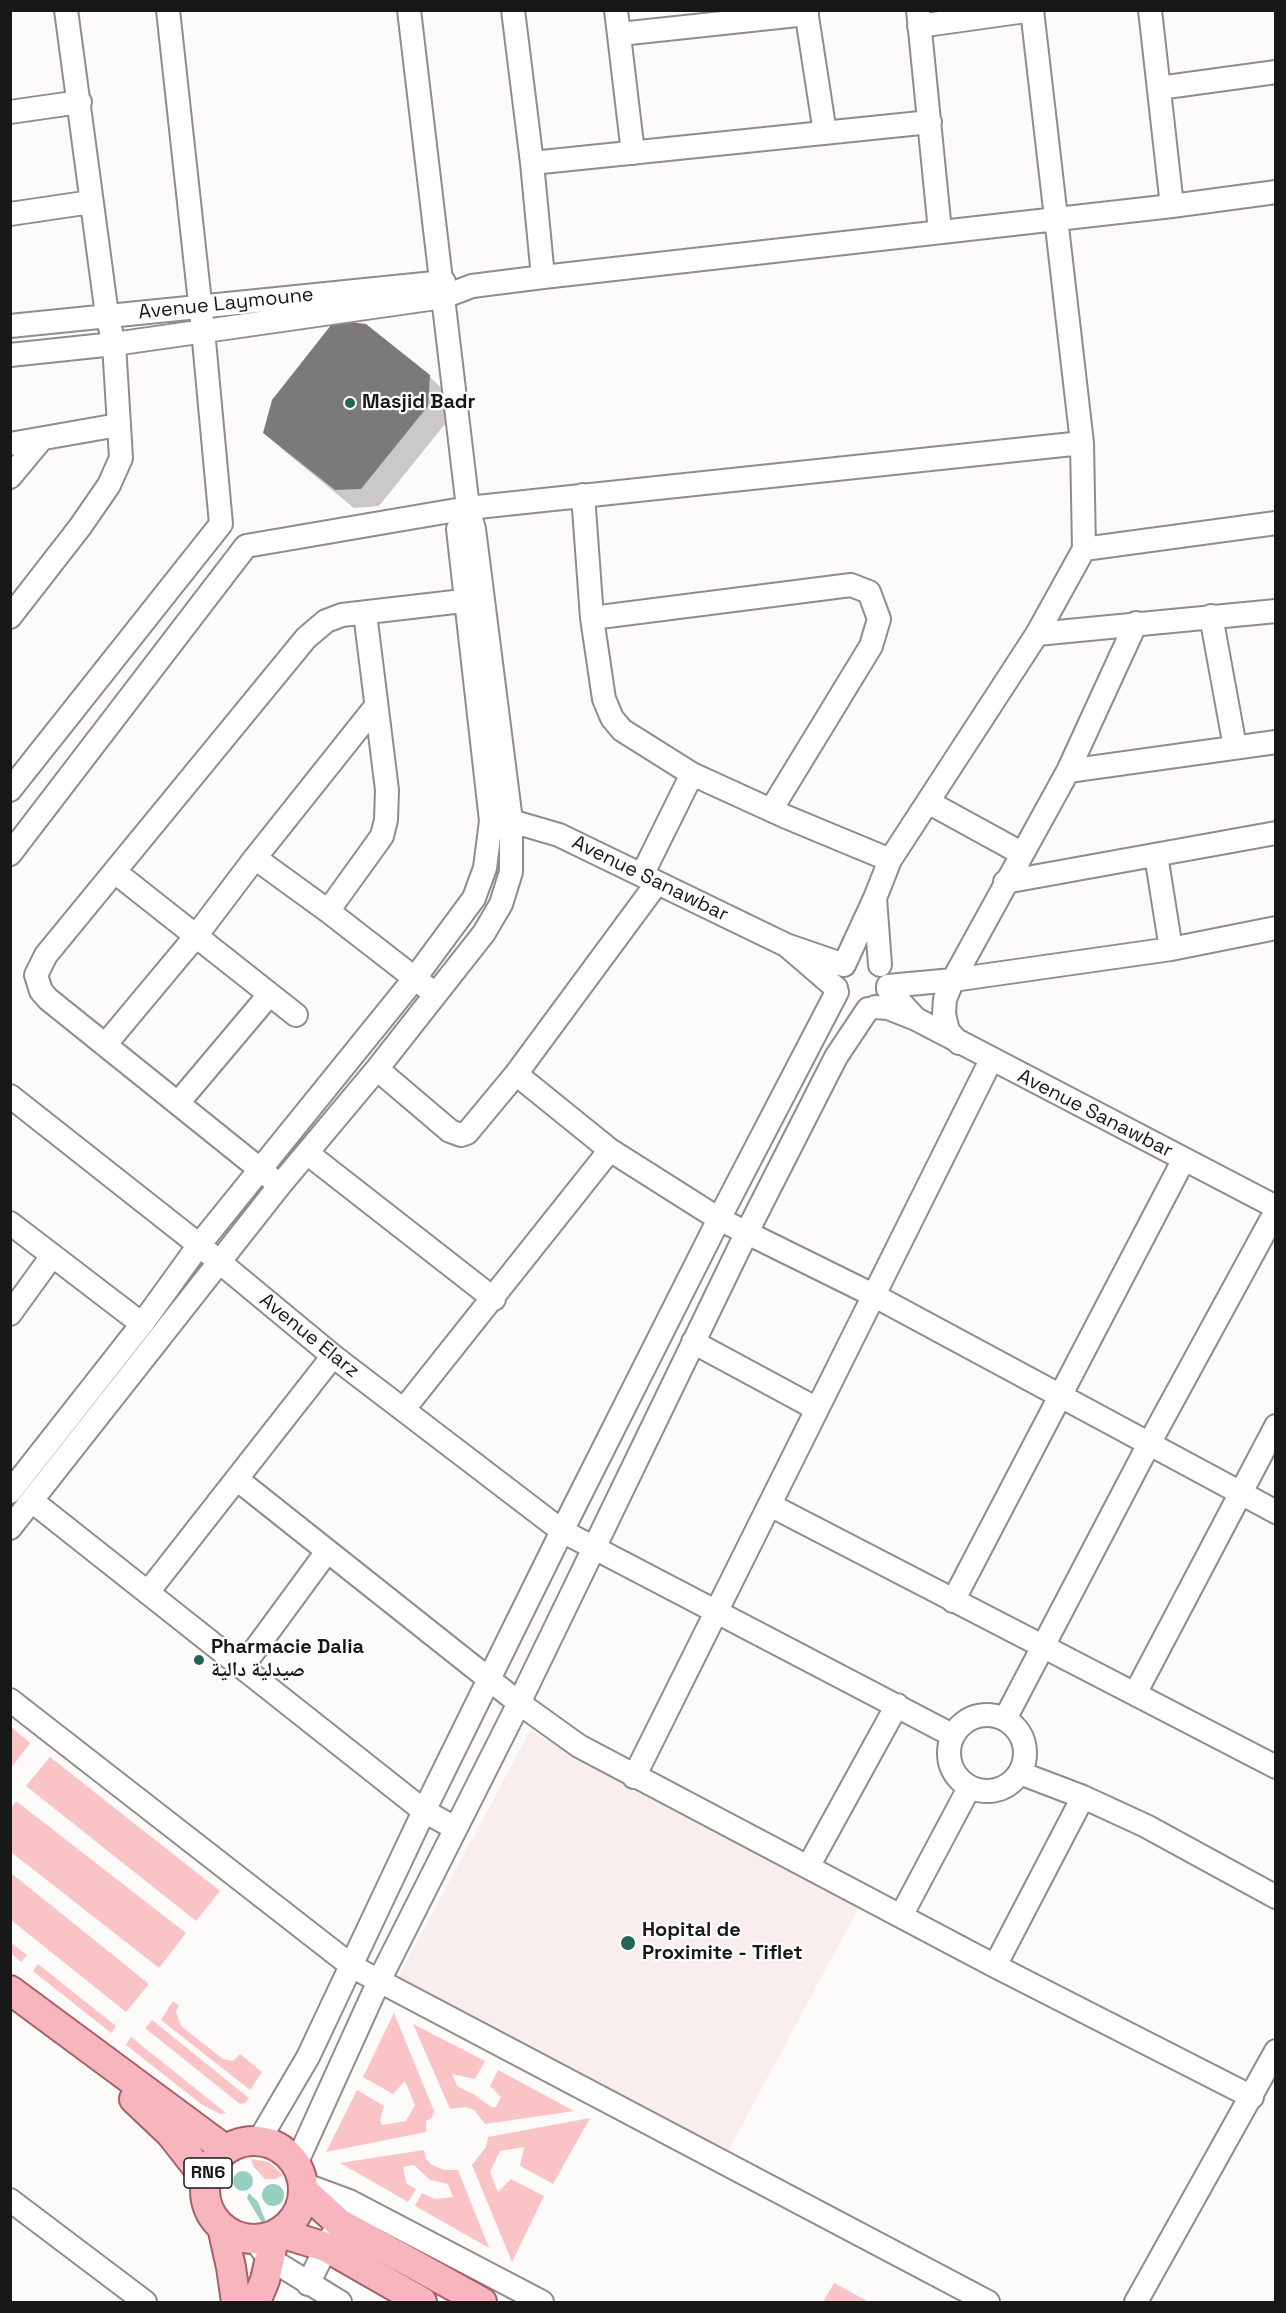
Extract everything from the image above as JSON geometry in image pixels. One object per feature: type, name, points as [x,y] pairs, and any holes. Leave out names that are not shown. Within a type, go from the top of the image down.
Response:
[{"type":"main road","name":"RN6","points":[[10,1990],[177,2125],[226,2150]]},
{"type":"main road","name":"RN6","points":[[177,2125],[206,2180]]},
{"type":"main road","name":"RN6","points":[[222,2227],[208,2206],[206,2180],[210,2168],[226,2150],[241,2143],[258,2142]]},
{"type":"main road","points":[[258,2142],[279,2149],[301,2180],[338,2224],[422,2302]]},
{"type":"main road","points":[[266,2258],[300,2208],[301,2180]]},
{"type":"main road","points":[[266,2258],[338,2224]]},
{"type":"main road","points":[[338,2224],[482,2302]]},
{"type":"main road","points":[[222,2227],[242,2238],[266,2258]]},
{"type":"main road","points":[[222,2227],[236,2302]]},
{"type":"street","points":[[10,617],[109,485],[121,458],[114,344],[107,315],[66,10]]},
{"type":"street","points":[[10,790],[220,524],[202,320],[168,10]]},
{"type":"street","points":[[10,1492],[73,1429],[220,1264],[280,1185],[377,1070],[484,933],[501,904],[511,872],[501,821],[474,600],[474,529],[468,508],[409,10]]},
{"type":"street","points":[[513,10],[543,277]]},
{"type":"street","points":[[616,10],[633,153]]},
{"type":"street","points":[[1150,10],[1172,206]]},
{"type":"street","points":[[258,2142],[308,2057],[353,1967],[424,1811],[491,1680],[562,1531],[837,990],[836,977],[875,898],[890,860],[1037,634],[1084,549],[1082,443],[1032,11],[918,18],[940,231]]},
{"type":"street","points":[[620,34],[807,12],[825,133]]},
{"type":"street","points":[[1159,88],[1275,72]]},
{"type":"street","points":[[10,112],[80,102]]},
{"type":"street","points":[[532,163],[930,122]]},
{"type":"street","name":"Avenue Laymoune","points":[[10,326],[107,315],[202,320],[442,289],[1172,206],[1275,192]]},
{"type":"street","points":[[10,214],[91,202]]},
{"type":"street","points":[[10,355],[114,344],[202,320]]},
{"type":"street","points":[[10,444],[40,441],[118,425]]},
{"type":"street","points":[[10,477],[40,441]]},
{"type":"street","points":[[10,854],[246,546],[468,508],[1082,443]]},
{"type":"street","points":[[583,495],[592,618],[604,699],[612,718],[622,730],[692,774],[890,860]]},
{"type":"street","points":[[1084,549],[1275,523]]},
{"type":"street","points":[[220,524],[246,546]]},
{"type":"street","points":[[592,618],[851,585],[870,592],[879,619],[871,646],[771,810]]},
{"type":"street","points":[[280,1185],[48,999],[41,991],[36,975],[46,955],[306,638],[326,621],[342,615],[474,600]]},
{"type":"street","points":[[1037,634],[1275,611]]},
{"type":"street","points":[[328,910],[382,836],[386,820],[387,790],[364,613]]},
{"type":"street","points":[[1212,616],[1235,747]]},
{"type":"street","points":[[959,1043],[948,1031],[944,1014],[945,999],[953,980],[1068,771],[1136,623]]},
{"type":"street","points":[[105,1045],[196,936],[376,706]]},
{"type":"street","points":[[1068,771],[1275,742]]},
{"type":"street","points":[[377,1070],[450,1131],[461,1135],[472,1128],[516,1074],[650,879],[692,774]]},
{"type":"street","points":[[928,802],[1022,853]]},
{"type":"street","points":[[10,1528],[32,1501],[73,1429],[142,1324],[200,1245],[415,978],[474,898],[501,821]]},
{"type":"street","name":"Avenue Sanawbar","points":[[501,821],[560,835],[786,945]]},
{"type":"street","points":[[1005,882],[1275,833]]},
{"type":"street","points":[[1156,855],[1171,949]]},
{"type":"street","points":[[255,858],[328,910],[435,994]]},
{"type":"street","points":[[115,872],[296,1016]]},
{"type":"street","points":[[301,2180],[379,1981],[519,1703],[592,1547],[746,1234],[836,1057],[880,991],[875,898]]},
{"type":"street","points":[[786,945],[837,990],[846,1004],[852,1008],[880,991],[1171,949],[1275,928]]},
{"type":"street","points":[[786,945],[844,964],[857,958],[865,958],[880,991]]},
{"type":"street","name":"Avenue Sanawbar","points":[[880,991],[888,1008],[916,1019],[1275,1209]]},
{"type":"street","points":[[178,1103],[269,994]]},
{"type":"street","points":[[634,1777],[991,1060]]},
{"type":"street","points":[[516,1074],[610,1150],[719,1219],[875,1296],[1150,1442],[1275,1512]]},
{"type":"street","name":"Avenue Elarz","points":[[10,1096],[200,1245],[333,1356],[562,1531],[952,1735]]},
{"type":"street","points":[[404,1409],[494,1299],[610,1150]]},
{"type":"street","points":[[307,1153],[494,1299]]},
{"type":"street","points":[[953,1601],[1184,1159]]},
{"type":"street","points":[[1005,1719],[1275,1209]]},
{"type":"street","points":[[10,1223],[142,1324]]},
{"type":"street","points":[[10,1314],[52,1256]]},
{"type":"street","points":[[693,1342],[817,1409]]},
{"type":"street","points":[[148,1592],[333,1356]]},
{"type":"street","points":[[1136,1692],[1275,1426]]},
{"type":"street","points":[[238,1480],[326,1553],[519,1703],[579,1746],[995,1966],[1252,2097]]},
{"type":"street","points":[[32,1501],[424,1811],[455,1828]]},
{"type":"street","points":[[770,1505],[953,1601],[1136,1692],[1275,1767]]},
{"type":"street","points":[[243,1666],[326,1553]]},
{"type":"street","points":[[10,1700],[353,1967],[988,2302]]},
{"type":"street","points":[[808,1867],[897,1705]]},
{"type":"street","points":[[981,1714],[1005,1719],[1022,1736],[1025,1749],[1020,1773],[1011,1783],[1000,1789],[987,1791],[969,1788],[954,1773],[949,1761],[948,1748],[952,1735],[969,1718],[981,1714]]},
{"type":"street","points":[[1020,1773],[1083,1797],[1146,1826],[1275,1897]]},
{"type":"street","points":[[901,1916],[969,1788]]},
{"type":"street","points":[[995,1966],[1083,1797]]},
{"type":"street","points":[[1136,2302],[1252,2097],[1275,2051]]},
{"type":"street","points":[[10,2200],[146,2302]]},
{"type":"street","points":[[308,2284],[338,2224],[542,2302]]},
{"type":"street","points":[[231,2267],[266,2258],[340,2302]]},
{"type":"shaded area","points":[[11,1727],[30,1743],[11,1768]]},
{"type":"shaded area","name":"Hopital de Proximite - Tiflet","points":[[530,1731],[859,1907],[726,2155],[397,1979]]},
{"type":"shaded area","points":[[50,1757],[220,1891],[196,1921],[26,1786]]},
{"type":"shaded area","points":[[16,1801],[186,1933],[159,1968],[11,1852],[11,1808]]},
{"type":"shaded area","points":[[11,1873],[149,1984],[126,2012],[11,1920]]},
{"type":"shaded area","points":[[10,1942],[27,1955],[21,1962],[11,1953]]},
{"type":"shaded area","points":[[38,1964],[116,2026],[111,2033],[33,1971]]},
{"type":"shaded area","points":[[173,2001],[179,2006],[176,2012],[181,2026],[223,2059],[233,2061],[240,2054],[262,2072],[250,2090],[161,2020]]},
{"type":"shaded area","points":[[394,2013],[434,2111],[432,2118],[426,2121],[426,2132],[326,2152],[357,2090],[384,2106],[380,2120],[382,2125],[406,2121],[415,2105],[405,2081],[393,2094],[363,2077]]},
{"type":"shaded area","points":[[152,2020],[249,2098],[245,2103],[240,2104],[145,2028]]},
{"type":"shaded area","points":[[413,2024],[485,2061],[475,2079],[452,2074],[457,2086],[475,2095],[491,2107],[496,2107],[501,2097],[490,2086],[498,2070],[574,2111],[485,2124],[474,2110],[466,2107],[450,2109]]},
{"type":"shaded area","points":[[131,2037],[226,2113],[220,2114],[201,2104],[126,2045]]},
{"type":"shaded area","points":[[590,2118],[553,2184],[520,2166],[524,2147],[500,2151],[490,2172],[498,2192],[511,2179],[544,2196],[512,2262],[472,2165],[486,2147],[488,2137]]},
{"type":"shaded area","points":[[424,2150],[426,2159],[432,2165],[444,2170],[458,2170],[489,2248],[415,2206],[422,2193],[435,2199],[453,2197],[448,2184],[430,2180],[414,2165],[403,2167],[406,2183],[416,2189],[408,2202],[340,2163]]},
{"type":"shaded area","points":[[251,2159],[269,2162],[283,2175],[276,2179],[265,2179],[254,2167]]},
{"type":"shaded area","points":[[239,2171],[247,2171],[253,2177],[253,2185],[247,2191],[239,2191],[233,2185],[233,2177]]},
{"type":"shaded area","points":[[273,2184],[281,2187],[284,2195],[281,2203],[273,2206],[265,2203],[262,2195],[265,2187]]},
{"type":"shaded area","points":[[249,2193],[258,2202],[266,2222],[262,2223],[247,2198]]},
{"type":"shaded area","points":[[834,2283],[869,2302],[823,2302]]},
{"type":"building","name":"Masjid Badr","points":[[335,320],[366,324],[430,375],[428,406],[361,489],[335,490],[263,433],[272,400]]},
{"type":"place","name":"Masjid Badr","points":[[350,403]]},
{"type":"place","name":"Pharmacie Dalia صيدلية دالية","points":[[199,1660]]},
{"type":"place","name":"Hopital de Proximite - Tiflet","points":[[628,1943]]}]
